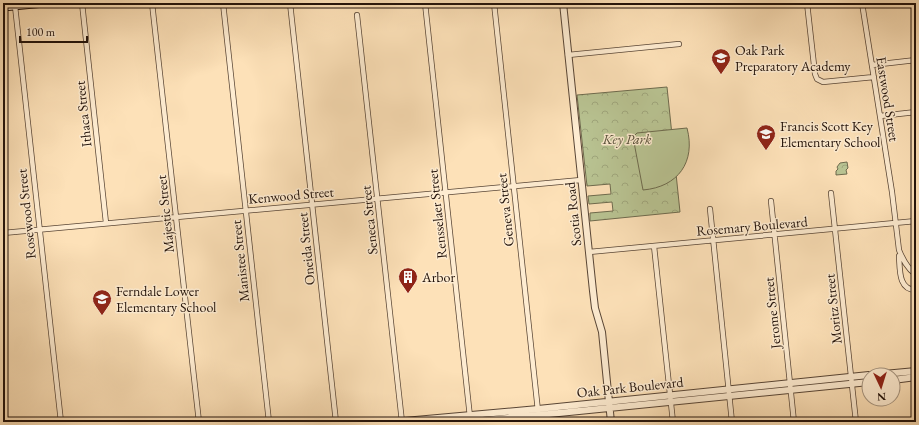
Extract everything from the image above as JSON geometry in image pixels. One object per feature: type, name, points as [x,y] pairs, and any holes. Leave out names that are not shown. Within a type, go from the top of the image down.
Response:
[{"type":"main road","points":[[3,7],[14,4],[44,3]]},
{"type":"street","name":"Ithaca Street","points":[[82,3],[106,223]]},
{"type":"street","name":"Majestic Street","points":[[152,3],[199,422]]},
{"type":"street","name":"Manistee Street","points":[[223,3],[269,422]]},
{"type":"street","name":"Oneida Street","points":[[290,3],[336,422]]},
{"type":"street","name":"Rensselaer Street","points":[[425,3],[470,420]]},
{"type":"street","name":"Geneva Street","points":[[494,3],[538,412]]},
{"type":"street","name":"Scotia Road","points":[[563,3],[595,304],[602,332],[612,422]]},
{"type":"street","points":[[807,3],[815,74],[817,79],[823,82],[874,77]]},
{"type":"street","name":"Eastwood Street","points":[[862,3],[892,192],[901,279],[902,283],[906,287],[911,290],[916,290]]},
{"type":"street","name":"Rosewood Street","points":[[14,4],[61,422]]},
{"type":"street","name":"Seneca Street","points":[[357,15],[402,422]]},
{"type":"street","points":[[568,54],[679,44]]},
{"type":"street","points":[[872,65],[916,60]]},
{"type":"street","points":[[880,116],[916,112]]},
{"type":"street","name":"Kenwood Street","points":[[3,233],[581,180]]},
{"type":"street","name":"Moritz Street","points":[[831,193],[856,422]]},
{"type":"street","name":"Jerome Street","points":[[771,201],[794,422]]},
{"type":"street","points":[[710,209],[732,422]]},
{"type":"street","name":"Rosemary Boulevard","points":[[589,252],[916,221]]},
{"type":"street","points":[[654,246],[673,422]]},
{"type":"street","points":[[899,250],[906,265],[916,275]]},
{"type":"street","points":[[901,372],[916,371]]},
{"type":"street","points":[[901,379],[916,377]]},
{"type":"street","name":"Oak Park Boulevard","points":[[851,381],[861,378]]},
{"type":"street","name":"Oak Park Boulevard","points":[[392,422],[470,420],[851,381],[861,382]]},
{"type":"street","name":"Oak Park Boulevard","points":[[463,422],[470,420]]},
{"type":"green space","name":"Key Park","points":[[667,87],[680,212],[590,221],[590,213],[613,211],[612,202],[589,204],[588,196],[611,194],[610,184],[587,186],[577,95]]},
{"type":"green space","points":[[687,128],[689,152],[682,171],[666,184],[643,190],[633,137],[637,133]]},
{"type":"green space","points":[[847,162],[847,174],[836,175],[836,171],[838,169],[837,167],[840,163]]},
{"type":"place","name":"Oak Park Preparatory Academy","points":[[721,75]]},
{"type":"place","name":"Francis Scott Key Elementary School","points":[[766,151]]},
{"type":"place","name":"Arbor","points":[[408,294]]},
{"type":"place","name":"Ferndale Lower Elementary School","points":[[102,316]]}]
